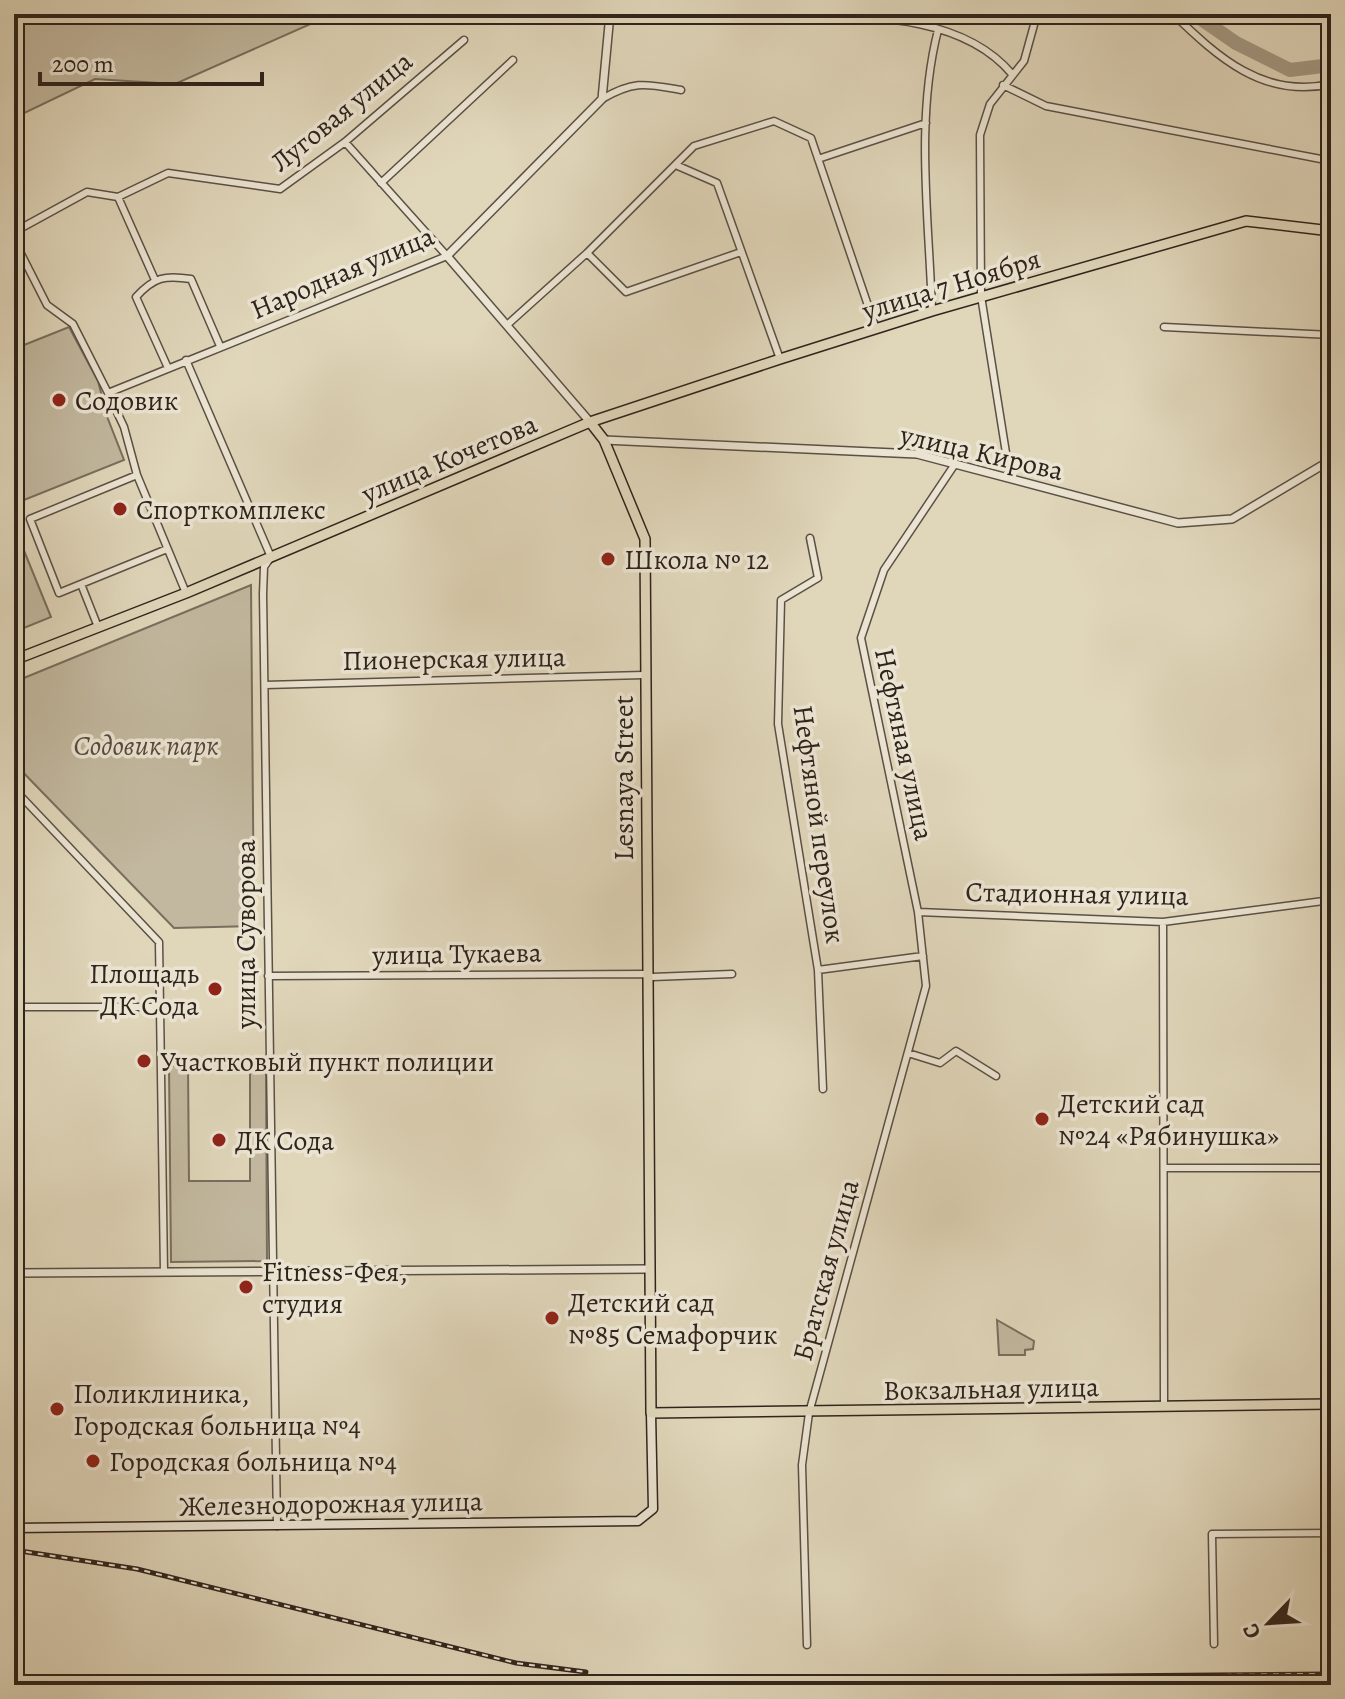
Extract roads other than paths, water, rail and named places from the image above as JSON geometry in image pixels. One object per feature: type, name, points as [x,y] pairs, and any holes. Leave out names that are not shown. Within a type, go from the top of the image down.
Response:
[{"type":"main road","name":"улица 7 Ноября","points":[[590,422],[932,311],[1246,221],[1331,231]]},
{"type":"main road","name":"Lesnaya Street","points":[[590,422],[604,440],[645,539],[648,1269],[653,1509],[646,1517]]},
{"type":"main road","name":"улица Кочетова","points":[[14,660],[259,566],[271,557],[590,422]]},
{"type":"main road","name":"Вокзальная улица","points":[[651,1413],[1331,1404]]},
{"type":"main road","name":"Железнодорожная улица","points":[[14,1528],[638,1521],[646,1517]]},
{"type":"street","points":[[602,99],[610,14]]},
{"type":"street","points":[[782,14],[907,19],[995,54],[1012,74]]},
{"type":"street","points":[[1010,478],[981,296],[980,135],[990,104],[1024,61],[1037,14]]},
{"type":"street","points":[[1173,14],[1206,49],[1259,79],[1308,89],[1331,84]]},
{"type":"street","points":[[932,311],[926,123],[929,66],[938,30]]},
{"type":"street","name":"Луговая улица","points":[[14,232],[87,192],[118,197],[168,173],[277,191],[345,142],[464,40]]},
{"type":"street","points":[[381,183],[513,60]]},
{"type":"street","name":"Народная улица","points":[[108,393],[447,256],[602,99],[626,85],[681,90]]},
{"type":"street","points":[[1003,85],[1046,106],[1331,161]]},
{"type":"street","points":[[507,325],[678,166],[694,146],[774,121],[811,138],[876,330]]},
{"type":"street","points":[[818,159],[926,123]]},
{"type":"street","name":"Lesnaya Street","points":[[345,142],[590,422]]},
{"type":"street","points":[[678,166],[717,183],[780,359]]},
{"type":"street","points":[[118,197],[155,280]]},
{"type":"street","points":[[14,240],[47,305],[73,324],[108,393],[124,427],[137,475],[186,593]]},
{"type":"street","points":[[587,253],[626,292],[741,252]]},
{"type":"street","points":[[168,368],[136,297],[164,275],[191,279],[220,346]]},
{"type":"street","points":[[1164,327],[1331,335]]},
{"type":"street","points":[[186,360],[271,557]]},
{"type":"street","name":"улица Кирова","points":[[604,440],[917,454],[1178,523],[1232,519],[1331,460]]},
{"type":"street","name":"Нефтяная улица","points":[[918,912],[861,638],[884,570],[955,464]]},
{"type":"street","points":[[137,475],[30,519],[59,593],[167,549]]},
{"type":"street","name":"Нефтяной переулок","points":[[810,538],[818,578],[781,600],[778,724],[818,970],[823,1089]]},
{"type":"street","name":"улица Суворова","points":[[259,566],[265,685],[277,1526]]},
{"type":"street","points":[[81,584],[98,627]]},
{"type":"street","name":"Пионерская улица","points":[[265,685],[644,675]]},
{"type":"street","points":[[14,789],[159,942],[164,1272]]},
{"type":"street","name":"Стадионная улица","points":[[918,912],[1163,922],[1331,900]]},
{"type":"street","name":"Братская улица","points":[[807,1645],[802,1465],[809,1413],[926,986],[918,912]]},
{"type":"street","points":[[1163,922],[1164,1406]]},
{"type":"street","points":[[818,970],[923,956]]},
{"type":"street","name":"улица Тукаева","points":[[268,976],[646,974],[652,977],[732,974]]},
{"type":"street","points":[[14,1007],[161,1007]]},
{"type":"street","points":[[908,1053],[940,1063],[956,1051],[996,1076]]},
{"type":"street","points":[[1164,1168],[1331,1168]]},
{"type":"street","points":[[14,1273],[648,1269]]},
{"type":"street","points":[[1214,1644],[1212,1534],[1331,1533]]},
{"type":"waterway","points":[[1194,14],[1236,43],[1290,70],[1331,65]]},
{"type":"railway","points":[[14,1550],[137,1569],[516,1663],[586,1672]]},
{"type":"railway","points":[[25,1685],[1331,1674]]},
{"type":"place","name":"Содовик","points":[[59,400]]},
{"type":"place","name":"Спорткомплекс","points":[[120,509]]},
{"type":"place","name":"Школа № 12","points":[[608,559]]},
{"type":"place","name":"Площадь ДК Сода","points":[[215,989]]},
{"type":"place","name":"Участковый пункт полиции","points":[[144,1061]]},
{"type":"place","name":"Детский сад №24 «Рябинушка»","points":[[1042,1119]]},
{"type":"place","name":"ДК Сода","points":[[219,1140]]},
{"type":"place","name":"Fitness-Фея, студия","points":[[246,1287]]},
{"type":"place","name":"Детский сад №85 Семафорчик","points":[[552,1318]]},
{"type":"place","name":"Поликлиника, Городская больница №4","points":[[57,1409]]},
{"type":"place","name":"Городская больница №4","points":[[93,1461]]},
{"type":"park label","name":"Содовик парк","points":[[146,745]]}]
